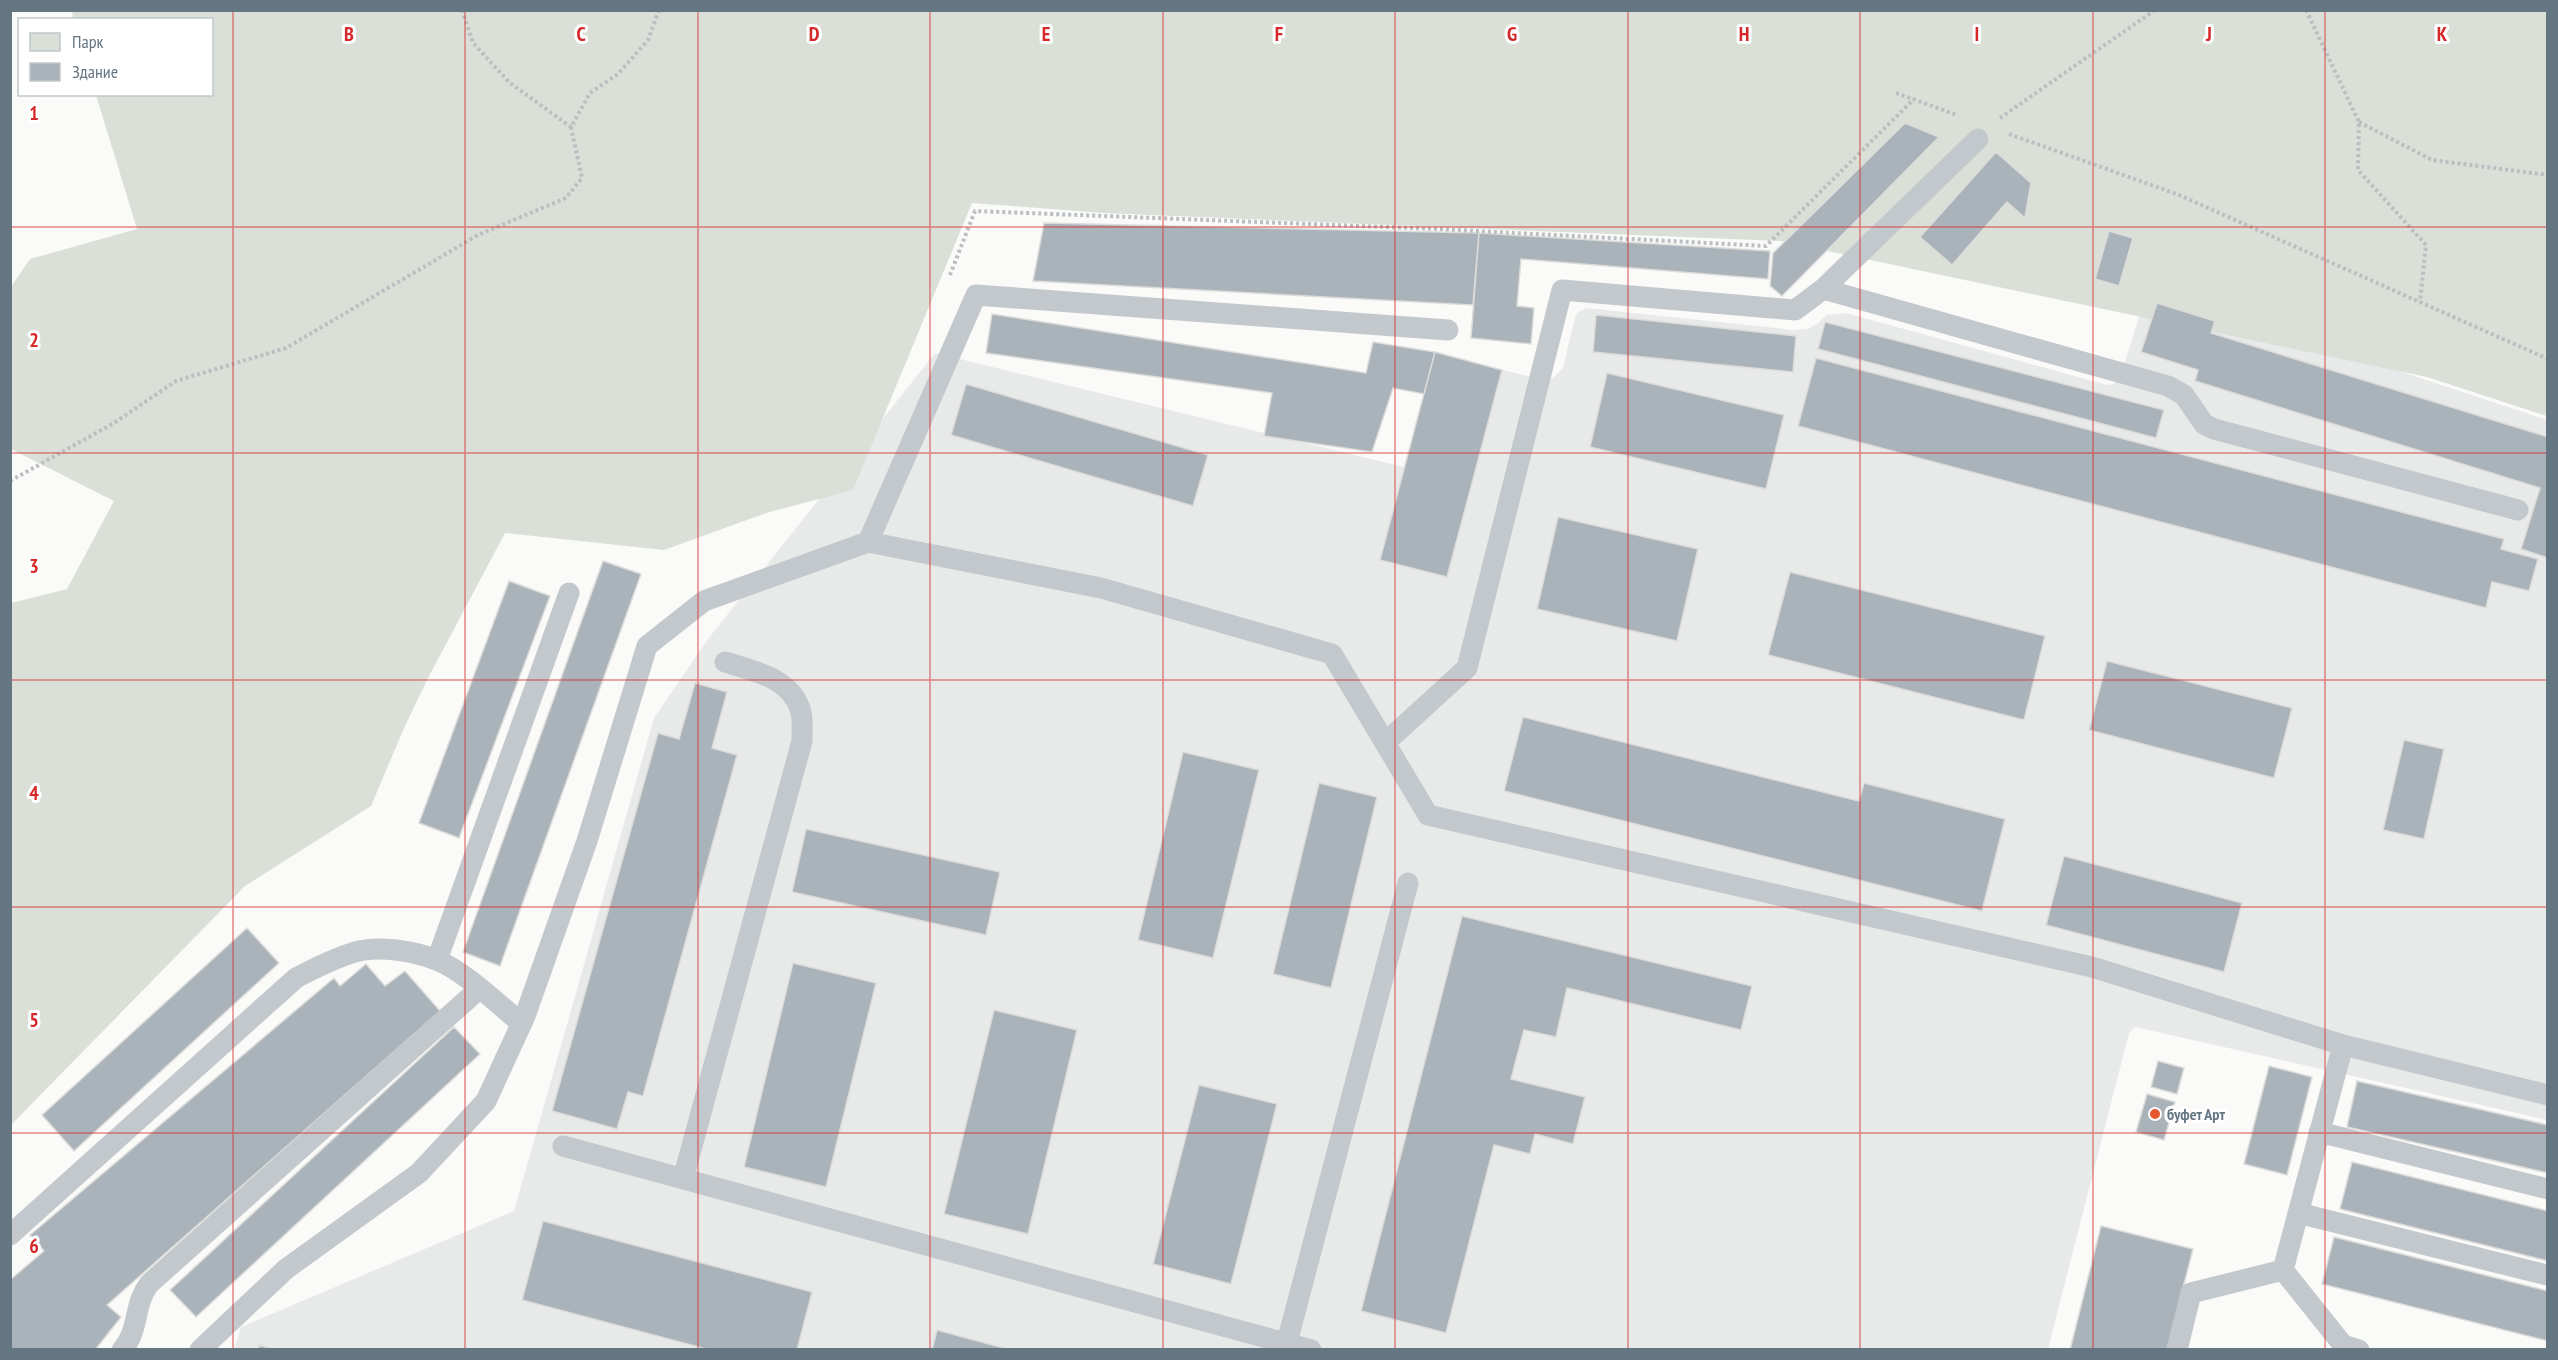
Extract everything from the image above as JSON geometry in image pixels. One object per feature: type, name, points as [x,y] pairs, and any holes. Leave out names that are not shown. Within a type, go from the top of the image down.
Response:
[{"type":"lane","points":[[1386,742],[1467,668],[1562,290],[1795,310],[1823,289],[1978,139]]},
{"type":"lane","points":[[1823,289],[2168,386],[2184,394],[2204,424],[2214,429],[2518,510]]},
{"type":"lane","points":[[868,542],[976,295],[1448,330]]},
{"type":"lane","points":[[200,1350],[286,1269],[419,1173],[486,1101],[521,1023],[587,841],[647,646],[704,601],[868,542],[1101,588],[1332,654],[1428,815],[2092,967],[2343,1045],[2547,1095]]},
{"type":"lane","points":[[436,960],[569,593]]},
{"type":"lane","points":[[683,1179],[802,741],[801,711],[789,689],[766,674],[725,662]]},
{"type":"lane","points":[[1286,1346],[1408,883]]},
{"type":"lane","points":[[10,1235],[296,978],[357,951],[391,949],[436,960],[479,989],[521,1023]]},
{"type":"lane","points":[[122,1350],[129,1342],[136,1325],[141,1295],[149,1284],[479,989]]},
{"type":"lane","points":[[2283,1270],[2343,1045]]},
{"type":"lane","points":[[2319,1132],[2547,1189]]},
{"type":"lane","points":[[563,1146],[1286,1346],[1311,1350]]},
{"type":"lane","points":[[2298,1213],[2547,1275]]},
{"type":"lane","points":[[2177,1350],[2191,1293],[2283,1270]]},
{"type":"lane","points":[[2283,1270],[2343,1345],[2359,1350]]},
{"type":"path","points":[[462,10],[472,43],[510,83],[572,128]]},
{"type":"path","points":[[10,481],[114,423],[176,381],[286,348],[478,235],[566,198],[582,178],[572,128],[590,93],[618,74],[648,40],[659,10]]},
{"type":"path","points":[[1998,119],[2155,10]]},
{"type":"path","points":[[2306,10],[2359,123],[2358,170],[2426,245],[2420,302]]},
{"type":"path","points":[[1896,93],[1967,118]]},
{"type":"path","points":[[973,300],[949,279],[975,211],[1438,229],[1766,246],[1914,99]]},
{"type":"path","points":[[2359,123],[2432,160],[2547,175]]},
{"type":"path","points":[[1999,130],[2179,195],[2547,359]]},
{"type":"shaded area","points":[[2169,295],[2547,420],[2547,1120],[2135,1027],[2129,1033],[2048,1349],[234,1350],[241,1327],[514,1211],[654,718],[708,639],[935,353],[1404,467],[1435,352],[1535,378],[1553,378],[1563,368],[1575,317],[1578,312],[1587,308],[1793,330],[1807,329],[1827,315],[1846,313],[2107,385],[2113,384],[2120,378],[2144,301]]},
{"type":"green space","points":[[72,11],[2547,11],[2547,416],[2427,377],[1780,241],[1103,213],[972,203],[853,490],[766,513],[664,550],[505,533],[428,678],[371,806],[245,886],[11,1125],[11,603],[67,589],[114,501],[11,449],[11,287],[30,259],[137,229],[96,96],[213,96],[213,18],[73,18]]},
{"type":"building","points":[[1905,123],[1939,137],[1782,296],[1770,286],[1773,253]]},
{"type":"building","points":[[1996,152],[2031,183],[2025,218],[2007,202],[1952,265],[1920,237]]},
{"type":"building","points":[[1044,223],[1479,233],[1473,305],[1033,281]]},
{"type":"building","points":[[2109,231],[2133,238],[2119,286],[2095,279]]},
{"type":"building","points":[[1479,233],[1770,251],[1768,279],[1521,259],[1517,306],[1534,308],[1531,344],[1471,338]]},
{"type":"building","points":[[2157,303],[2215,321],[2211,333],[2548,437],[2548,558],[2521,549],[2540,488],[2195,381],[2198,370],[2141,352]]},
{"type":"building","points":[[992,314],[1366,373],[1373,342],[1435,352],[1424,394],[1393,388],[1372,452],[1264,436],[1272,393],[986,353]]},
{"type":"building","points":[[1596,315],[1796,336],[1793,372],[1593,352]]},
{"type":"building","points":[[1825,322],[2164,410],[2156,438],[1818,349]]},
{"type":"building","points":[[1435,352],[1502,370],[1447,577],[1380,560]]},
{"type":"building","points":[[1816,358],[2504,539],[2501,549],[2538,559],[2529,591],[2492,582],[2486,608],[1798,426]]},
{"type":"building","points":[[1607,373],[1784,415],[1766,489],[1590,447]]},
{"type":"building","points":[[966,384],[1208,455],[1193,506],[951,435]]},
{"type":"building","points":[[1558,517],[1698,549],[1677,641],[1537,609]]},
{"type":"building","points":[[603,561],[641,574],[500,966],[463,952]]},
{"type":"building","points":[[1790,572],[2045,636],[2024,720],[1768,655]]},
{"type":"building","points":[[509,581],[550,596],[459,838],[419,823]]},
{"type":"building","points":[[2107,661],[2292,708],[2274,778],[2089,730]]},
{"type":"building","points":[[695,683],[727,692],[712,748],[737,755],[643,1096],[628,1092],[617,1129],[552,1111],[658,733],[679,739]]},
{"type":"building","points":[[1523,717],[1859,801],[1864,783],[2005,819],[1982,911],[1504,791]]},
{"type":"building","points":[[2404,740],[2444,749],[2424,839],[2383,830]]},
{"type":"building","points":[[1183,752],[1259,770],[1213,958],[1138,940]]},
{"type":"building","points":[[1319,783],[1377,797],[1331,988],[1273,974]]},
{"type":"building","points":[[806,829],[1000,872],[986,935],[792,892]]},
{"type":"building","points":[[2064,856],[2242,903],[2224,972],[2046,925]]},
{"type":"building","points":[[1462,916],[1752,986],[1741,1030],[1567,988],[1556,1037],[1524,1030],[1511,1079],[1585,1097],[1573,1144],[1535,1134],[1530,1154],[1494,1145],[1446,1333],[1361,1311]]},
{"type":"building","points":[[247,928],[279,963],[74,1151],[42,1115]]},
{"type":"building","points":[[793,963],[876,983],[826,1187],[744,1167]]},
{"type":"building","points":[[366,964],[385,986],[405,971],[440,1011],[107,1305],[121,1317],[95,1350],[10,1350],[10,1280],[44,1251],[30,1235],[334,978],[340,986]]},
{"type":"building","points":[[994,1010],[1077,1030],[1028,1234],[944,1214]]},
{"type":"building","points":[[454,1027],[480,1054],[196,1317],[170,1290]]},
{"type":"building","points":[[2158,1061],[2184,1068],[2177,1094],[2151,1087]]},
{"type":"building","points":[[2269,1066],[2312,1077],[2287,1175],[2244,1164]]},
{"type":"building","points":[[2357,1081],[2548,1125],[2548,1173],[2347,1127]]},
{"type":"building","points":[[1199,1085],[1277,1104],[1231,1284],[1153,1264]]},
{"type":"building","points":[[2147,1094],[2175,1102],[2164,1140],[2136,1132]]},
{"type":"building","points":[[2352,1162],[2548,1211],[2548,1261],[2340,1209]]},
{"type":"building","points":[[543,1221],[812,1292],[797,1350],[710,1350],[522,1300]]},
{"type":"building","points":[[2101,1226],[2193,1249],[2167,1350],[2070,1350]]},
{"type":"building","points":[[2334,1237],[2548,1291],[2548,1341],[2322,1284]]},
{"type":"building","points":[[937,1330],[1011,1350],[932,1350]]},
{"type":"building","points":[[259,1345],[275,1350],[258,1350]]},
{"type":"place","name":"буфет Арт","points":[[2155,1114]]}]
